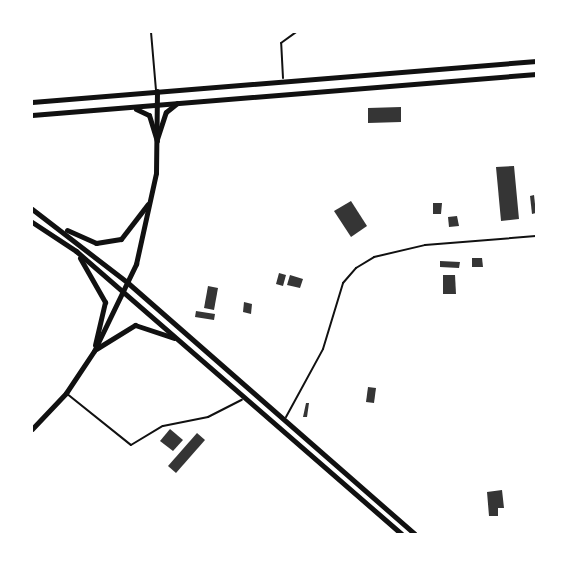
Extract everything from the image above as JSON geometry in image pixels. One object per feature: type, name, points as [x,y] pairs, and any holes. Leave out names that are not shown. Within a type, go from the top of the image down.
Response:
[{"type":"street","points":[[32,102],[537,61]]},
{"type":"street","points":[[32,115],[537,74]]},
{"type":"street","points":[[32,429],[65,393],[94,351],[136,264],[150,200],[157,141],[157,91]]},
{"type":"street","points":[[157,141],[166,112],[177,103]]},
{"type":"street","points":[[124,107],[147,112],[157,141]]},
{"type":"street","points":[[52,222],[96,243],[121,239],[150,200]]},
{"type":"street","points":[[32,209],[128,283],[415,534]]},
{"type":"street","points":[[32,222],[76,251],[401,534]]},
{"type":"street","points":[[76,251],[105,302],[94,351]]},
{"type":"street","points":[[94,351],[135,325],[148,326],[184,343]]},
{"type":"lane","points":[[151,32],[157,91]]},
{"type":"lane","points":[[284,82],[281,43],[296,32]]},
{"type":"lane","points":[[278,426],[323,349],[343,283],[356,268],[374,257],[425,245],[537,236]]},
{"type":"lane","points":[[65,393],[131,445],[163,426],[208,417],[245,398]]},
{"type":"building","points":[[401,107],[401,122],[368,123],[368,108]]},
{"type":"building","points":[[514,166],[519,219],[501,221],[496,167]]},
{"type":"building","points":[[534,195],[536,213],[532,214],[530,196]]},
{"type":"building","points":[[351,201],[367,226],[351,237],[334,211]]},
{"type":"building","points":[[433,203],[442,203],[441,214],[433,214]]},
{"type":"building","points":[[457,216],[459,226],[449,227],[448,217]]},
{"type":"building","points":[[472,258],[482,258],[483,267],[472,267]]},
{"type":"building","points":[[440,261],[460,262],[459,268],[440,267]]},
{"type":"building","points":[[279,273],[286,275],[283,286],[276,284]]},
{"type":"building","points":[[290,275],[303,279],[300,288],[287,285]]},
{"type":"building","points":[[443,275],[455,275],[456,294],[443,294]]},
{"type":"building","points":[[208,286],[218,288],[214,310],[204,308]]},
{"type":"building","points":[[244,302],[252,304],[251,314],[243,312]]},
{"type":"building","points":[[196,311],[215,314],[214,320],[195,317]]},
{"type":"building","points":[[368,387],[376,388],[374,403],[366,402]]},
{"type":"building","points":[[306,403],[309,403],[307,417],[303,417]]},
{"type":"building","points":[[170,429],[183,440],[173,451],[160,441]]},
{"type":"building","points":[[197,433],[205,440],[176,473],[168,466]]},
{"type":"building","points":[[502,490],[504,508],[498,508],[498,516],[489,516],[487,492]]}]
